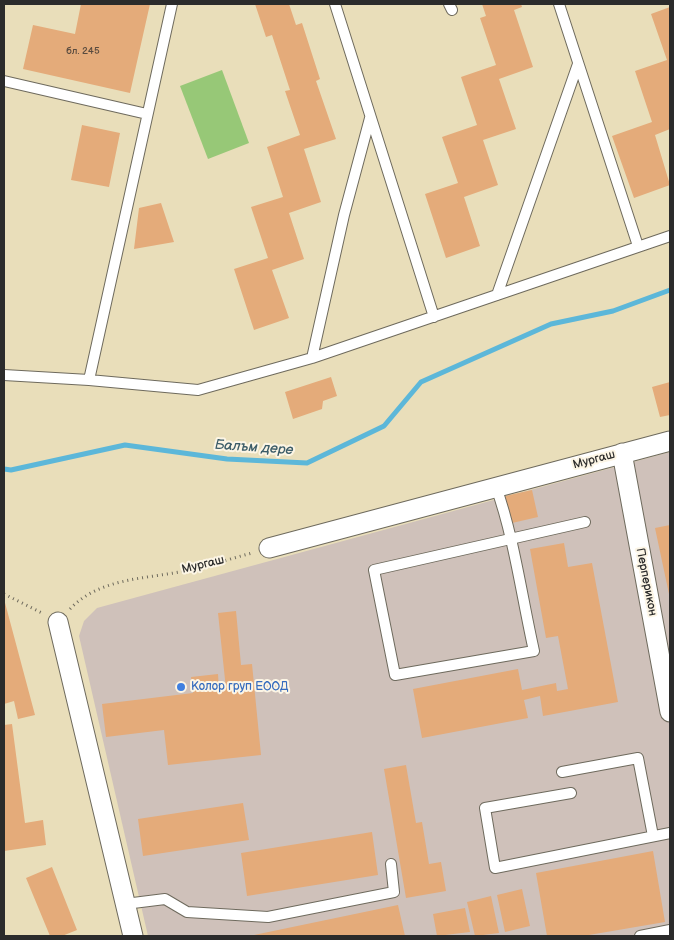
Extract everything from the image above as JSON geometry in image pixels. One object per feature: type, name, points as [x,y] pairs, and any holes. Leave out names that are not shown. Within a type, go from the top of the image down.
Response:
[{"type":"street","name":"Мургаш","points":[[269,548],[670,441]]},
{"type":"street","name":"Перперикон","points":[[622,453],[670,712]]},
{"type":"street","points":[[58,622],[133,936]]},
{"type":"lane","points":[[89,380],[172,4]]},
{"type":"lane","points":[[334,4],[434,316]]},
{"type":"lane","points":[[558,4],[638,246]]},
{"type":"lane","points":[[497,295],[578,64]]},
{"type":"lane","points":[[4,81],[147,114]]},
{"type":"lane","points":[[312,358],[345,210],[371,117]]},
{"type":"lane","points":[[4,375],[89,380],[198,390],[312,358],[670,236]]},
{"type":"lane","points":[[496,486],[509,539],[534,651],[395,675],[374,570],[509,539],[585,522]]},
{"type":"lane","points":[[562,772],[638,758],[653,836]]},
{"type":"lane","points":[[572,793],[485,808],[495,868],[670,833]]},
{"type":"lane","points":[[125,904],[165,899],[187,912],[268,917],[394,892],[391,864]]},
{"type":"lane","points":[[640,936],[670,930]]},
{"type":"path","name":"Мургаш","points":[[58,622],[81,597],[123,580],[185,570],[269,548]]},
{"type":"path","points":[[4,594],[58,622]]},
{"type":"shaded area","points":[[670,452],[670,936],[148,936],[79,636],[84,621],[97,608]]},
{"type":"green space","points":[[222,70],[249,143],[208,159],[180,86]]},
{"type":"building","points":[[81,4],[150,4],[130,93],[23,69],[33,25],[75,34]]},
{"type":"building","points":[[255,4],[289,4],[296,25],[302,23],[320,79],[316,81],[336,139],[304,149],[321,202],[289,213],[304,259],[272,270],[289,318],[254,330],[234,269],[268,258],[251,207],[283,197],[267,147],[300,135],[285,91],[290,90],[272,35],[266,37]]},
{"type":"building","points":[[482,4],[521,4],[522,7],[514,10],[533,67],[499,79],[516,129],[483,140],[498,185],[464,197],[480,246],[446,258],[425,194],[458,183],[442,137],[477,125],[461,77],[496,65],[480,18],[486,16]]},
{"type":"building","points":[[670,7],[670,129],[655,135],[670,185],[634,198],[612,136],[652,122],[635,71],[667,60],[651,14]]},
{"type":"building","points":[[82,125],[120,133],[109,187],[71,180]]},
{"type":"building","points":[[161,203],[174,242],[134,249],[139,208]]},
{"type":"building","points":[[331,377],[337,396],[323,401],[322,409],[293,419],[285,392]]},
{"type":"building","points":[[670,382],[670,415],[660,417],[652,387]]},
{"type":"building","points":[[532,490],[538,517],[512,523],[505,496]]},
{"type":"building","points":[[670,525],[670,594],[669,594],[655,528]]},
{"type":"building","points":[[564,543],[568,567],[592,563],[618,702],[543,716],[540,696],[524,700],[528,718],[422,738],[413,689],[518,669],[522,690],[556,683],[557,691],[568,689],[558,636],[546,638],[530,549]]},
{"type":"building","points":[[4,599],[35,715],[18,719],[14,701],[4,704]]},
{"type":"building","points":[[236,611],[241,665],[252,664],[261,755],[168,765],[164,730],[106,737],[102,704],[193,693],[191,677],[218,674],[219,690],[226,689],[218,613]]},
{"type":"building","points":[[12,724],[25,823],[43,820],[46,845],[4,851],[4,725]]},
{"type":"building","points":[[406,765],[416,823],[422,822],[429,864],[441,862],[446,891],[406,898],[384,769]]},
{"type":"building","points":[[243,803],[249,840],[143,856],[138,819]]},
{"type":"building","points":[[372,832],[378,875],[247,896],[241,853]]},
{"type":"building","points":[[653,851],[665,922],[583,936],[547,936],[536,873]]},
{"type":"building","points":[[52,867],[77,930],[62,936],[50,936],[26,878]]},
{"type":"building","points":[[522,889],[530,926],[505,932],[497,895]]},
{"type":"building","points":[[491,896],[499,933],[475,936],[467,902]]},
{"type":"building","points":[[398,905],[405,936],[254,936],[254,935]]},
{"type":"building","points":[[465,908],[470,932],[437,936],[433,914]]},
{"type":"waterway","name":"Балъм дере","points":[[4,469],[11,470],[125,445],[227,459],[307,463],[384,426],[421,382],[551,324],[613,311],[670,290]]},
{"type":"place","name":"Колор груп ЕООД","points":[[181,687]]}]
